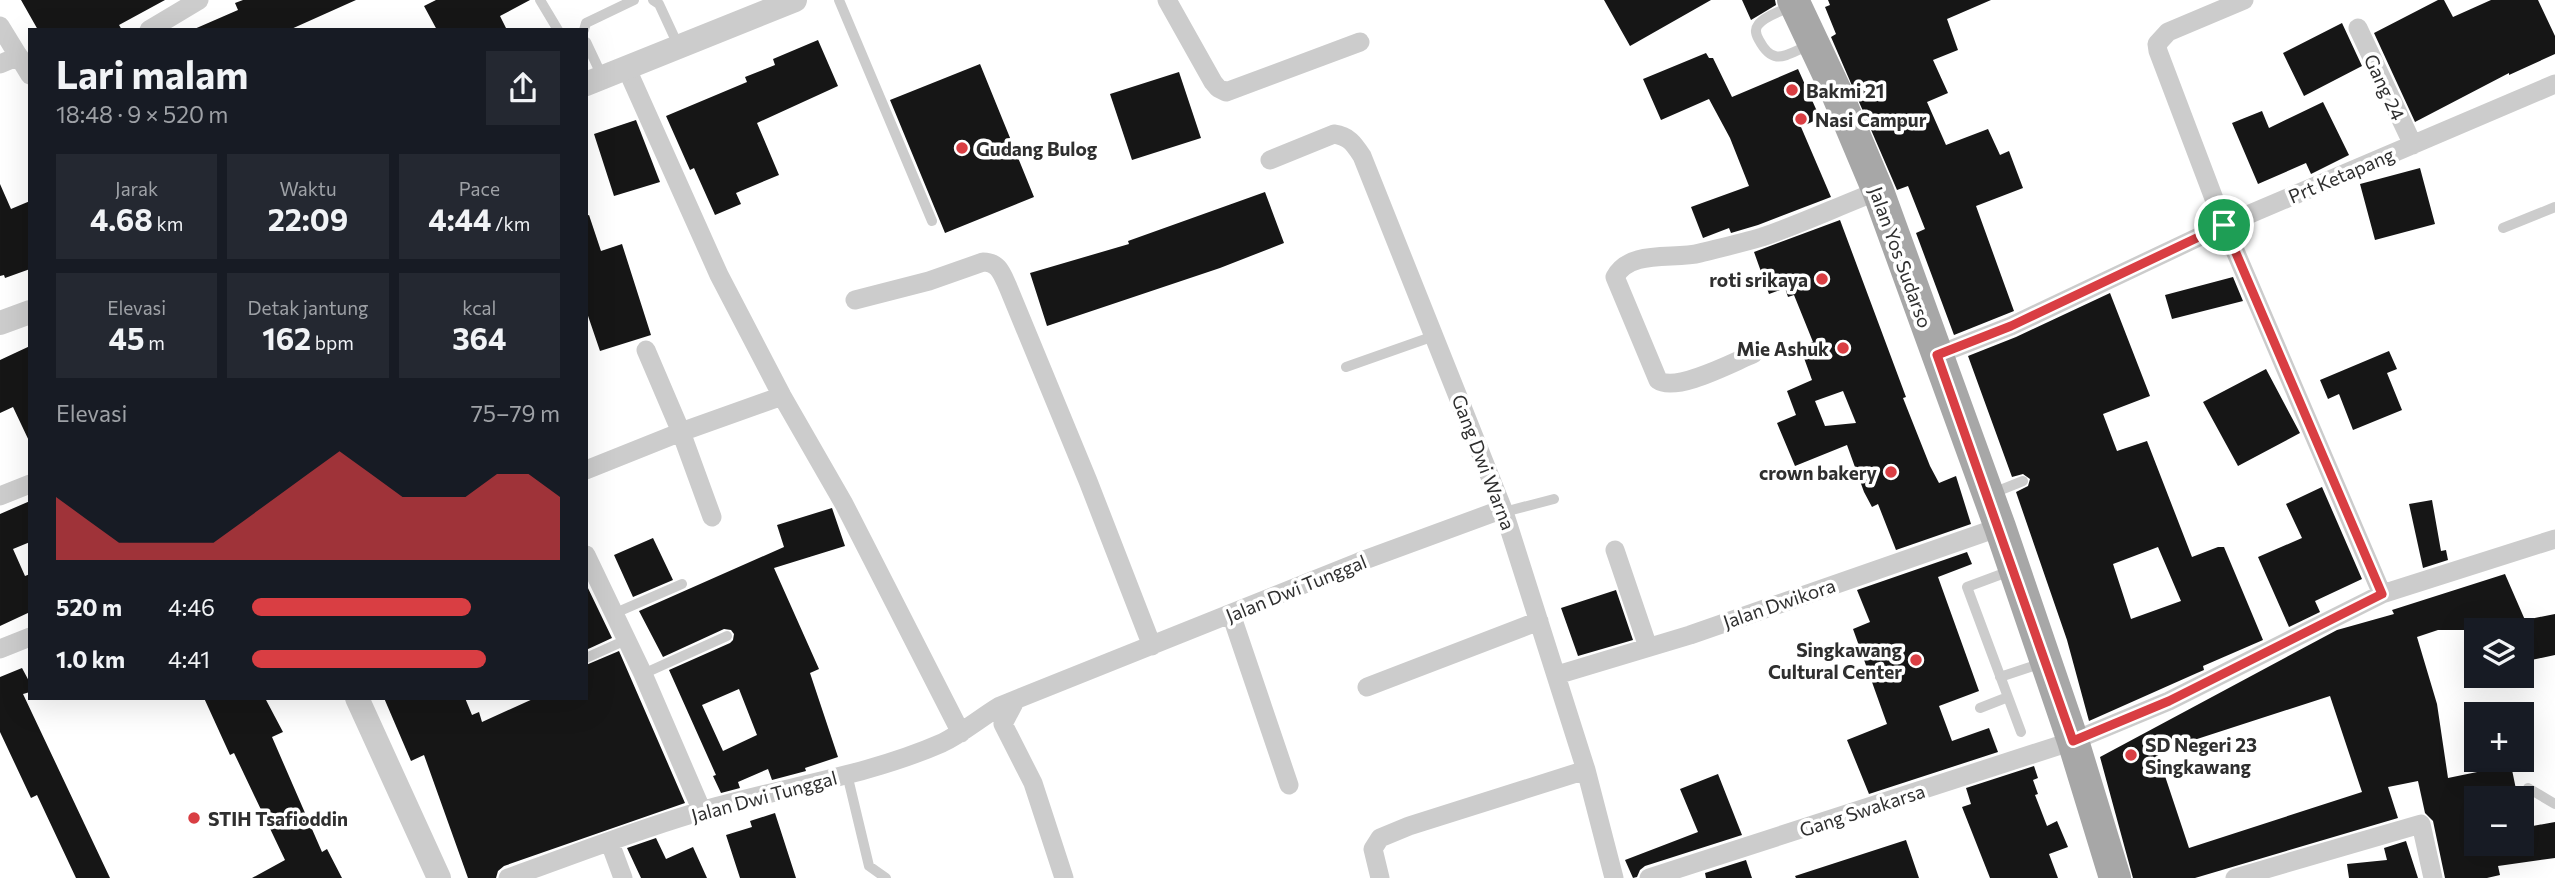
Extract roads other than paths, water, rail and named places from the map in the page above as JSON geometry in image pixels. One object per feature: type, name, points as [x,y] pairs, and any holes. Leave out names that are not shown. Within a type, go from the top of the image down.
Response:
[{"type":"main road","name":"Jalan Yos Sudarso","points":[[1794,2],[1878,191],[1986,495],[2000,527],[2073,741],[2115,878]]},
{"type":"street","points":[[152,28],[199,0]]},
{"type":"street","points":[[594,80],[795,0]]},
{"type":"street","points":[[1167,0],[1213,82],[1226,92],[1360,42]]},
{"type":"street","points":[[2244,0],[2168,32],[2157,44],[2224,225],[2382,594]]},
{"type":"street","points":[[0,26],[28,72]]},
{"type":"street","name":"Gang 24","points":[[2358,28],[2413,145]]},
{"type":"street","points":[[0,64],[19,56]]},
{"type":"street","points":[[626,67],[719,275],[965,731],[979,732],[1003,724],[1014,703]]},
{"type":"street","name":"Prt Ketapang","points":[[1937,355],[2011,326],[2224,225],[2555,84]]},
{"type":"street","name":"Gang Dwi Warna","points":[[1270,160],[1334,134],[1343,135],[1352,142],[1362,156],[1504,511],[1586,770],[1614,878]]},
{"type":"street","points":[[1753,354],[1695,378],[1672,385],[1664,384],[1658,380],[1615,277],[1619,270],[1629,263],[1700,253],[1762,236],[1878,191]]},
{"type":"street","points":[[855,300],[929,281],[983,262],[992,262],[997,266],[1088,481],[1152,646]]},
{"type":"street","points":[[0,323],[28,313]]},
{"type":"street","points":[[646,350],[681,432],[712,517]]},
{"type":"street","points":[[588,469],[782,396]]},
{"type":"street","points":[[0,496],[28,485]]},
{"type":"street","name":"Jalan Dwi Tunggal","points":[[508,878],[702,810],[847,774],[911,754],[965,731],[987,714],[1152,646],[1359,562],[1504,511]]},
{"type":"street","name":"Jalan Dwikora","points":[[1557,676],[2000,527]]},
{"type":"street","name":"Gang Swakarsa","points":[[1649,878],[2073,741],[2169,701],[2382,594],[2555,539]]},
{"type":"street","points":[[1615,550],[1648,647]]},
{"type":"street","points":[[588,559],[643,674],[702,810]]},
{"type":"street","points":[[1231,614],[1289,785]]},
{"type":"street","points":[[1367,687],[1539,621]]},
{"type":"street","points":[[0,649],[28,638]]},
{"type":"street","points":[[358,700],[439,878]]},
{"type":"street","points":[[1003,724],[1033,783],[1064,878]]},
{"type":"street","points":[[1381,878],[1373,849],[1380,838],[1409,826],[1586,770]]},
{"type":"street","points":[[2235,878],[2421,824],[2432,878]]},
{"type":"street","points":[[610,843],[623,878]]},
{"type":"lane","points":[[540,0],[557,28]]},
{"type":"lane","points":[[583,28],[586,23],[634,0]]},
{"type":"lane","points":[[653,0],[659,4],[678,46]]},
{"type":"lane","points":[[839,0],[932,221]]},
{"type":"lane","points":[[1794,2],[1762,21],[1756,27],[1755,33],[1766,54],[1772,56],[1779,57],[1814,44]]},
{"type":"lane","points":[[588,52],[594,80]]},
{"type":"lane","points":[[2502,228],[2555,206]]},
{"type":"lane","points":[[1346,367],[1434,336]]},
{"type":"lane","points":[[1986,495],[2023,481]]},
{"type":"lane","points":[[1504,511],[1554,499]]},
{"type":"lane","points":[[2014,569],[1967,587],[2021,732]]},
{"type":"lane","points":[[613,614],[682,584]]},
{"type":"lane","points":[[643,674],[727,636]]},
{"type":"lane","points":[[588,657],[626,640]]},
{"type":"lane","points":[[2000,677],[2046,662]]},
{"type":"lane","points":[[1980,708],[2008,698]]},
{"type":"lane","points":[[847,774],[869,866],[886,878]]},
{"type":"lane","points":[[2534,792],[2555,804]]},
{"type":"place","name":"Bakmi 21","points":[[1792,90]]},
{"type":"place","name":"Nasi Campur","points":[[1801,119]]},
{"type":"place","name":"Gudang Bulog","points":[[962,148]]},
{"type":"place","name":"roti srikaya","points":[[1822,279]]},
{"type":"place","name":"Mie Ashuk","points":[[1843,348]]},
{"type":"place","name":"crown bakery","points":[[1891,472]]},
{"type":"place","name":"Singkawang Cultural Center","points":[[1916,660]]},
{"type":"place","name":"SD Negeri 23 Singkawang","points":[[2131,755]]},
{"type":"place","name":"STIH Tsafioddin","points":[[194,818]]}]
